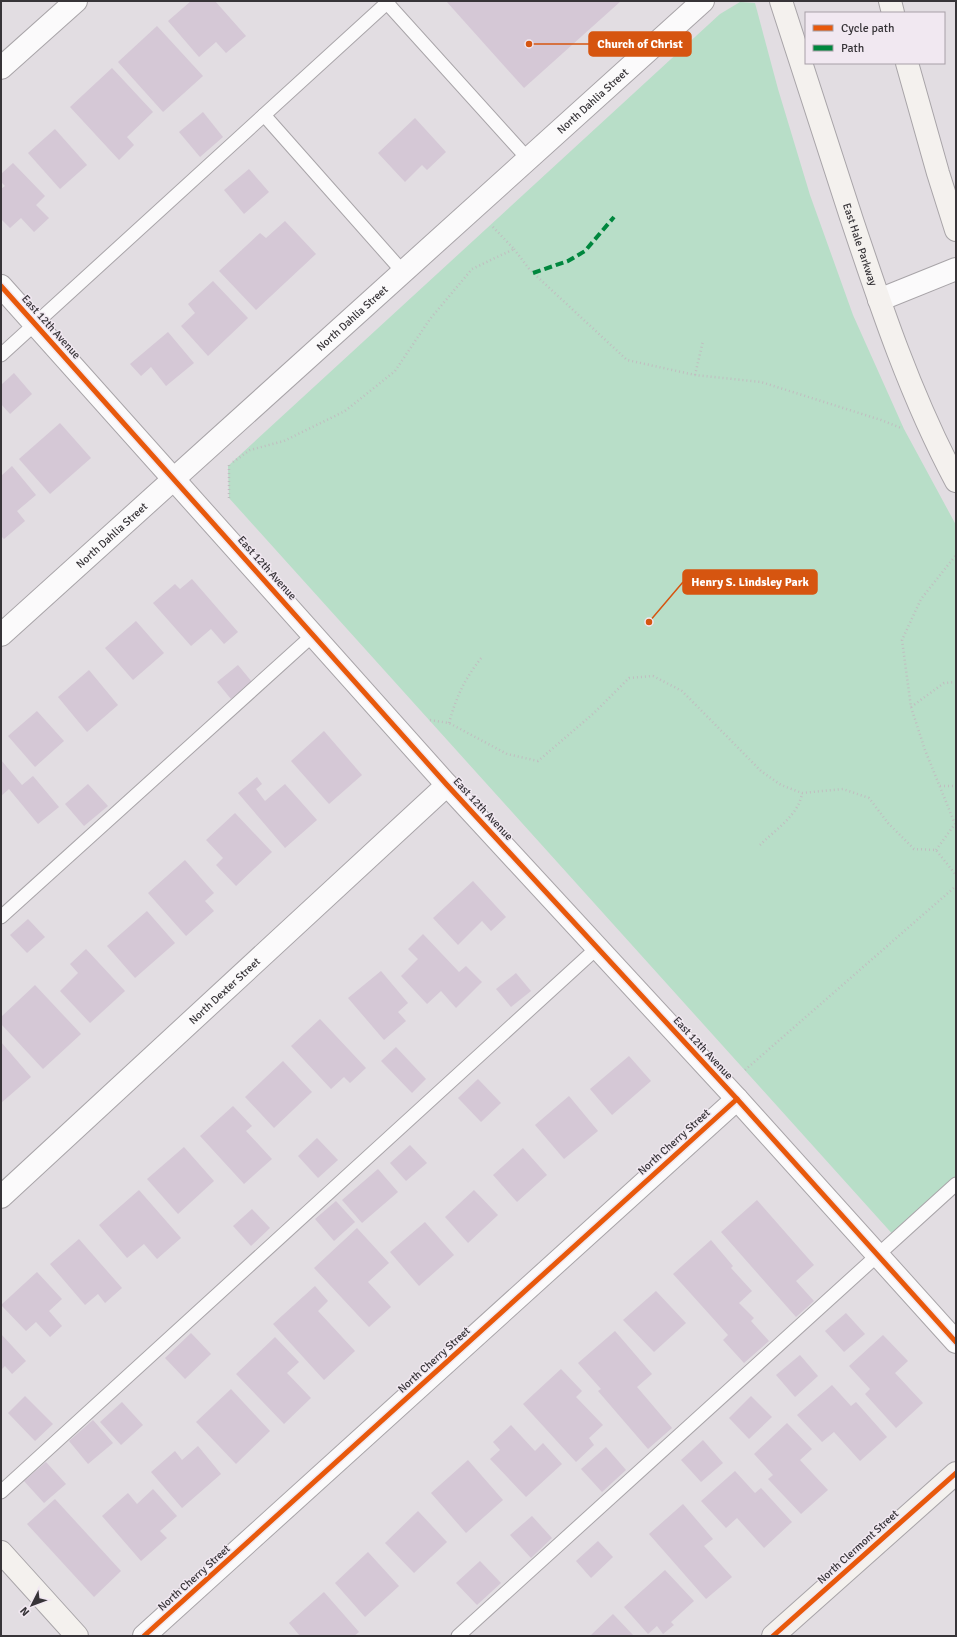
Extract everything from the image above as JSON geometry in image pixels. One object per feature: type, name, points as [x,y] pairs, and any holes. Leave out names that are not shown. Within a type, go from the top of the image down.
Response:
[{"type":"street","points":[[1,68],[76,1]]},
{"type":"street","name":"North Dahlia Street","points":[[1,635],[703,1]]},
{"type":"street","name":"East Hale Parkway","points":[[781,1],[879,300],[909,380],[942,454],[956,481]]},
{"type":"street","points":[[890,1],[893,12]]},
{"type":"street","points":[[908,64],[938,173],[956,230]]},
{"type":"street","points":[[879,300],[956,268]]},
{"type":"street","name":"East 12th Avenue","points":[[1,286],[447,785],[731,1093],[956,1342]]},
{"type":"street","name":"North Dexter Street","points":[[1,1197],[447,785]]},
{"type":"street","name":"North Cherry Street","points":[[144,1636],[731,1093]]},
{"type":"street","name":"North Clermont Street","points":[[773,1636],[956,1473]]},
{"type":"street","points":[[1,1552],[77,1636]]},
{"type":"lane","points":[[1,355],[388,2],[528,159]]},
{"type":"lane","points":[[264,115],[403,272]]},
{"type":"lane","points":[[1,917],[313,634]]},
{"type":"lane","points":[[1,1492],[597,948]]},
{"type":"lane","points":[[458,1636],[877,1254],[956,1184]]},
{"type":"path","points":[[490,224],[514,249],[530,270],[627,360],[695,375],[761,382],[881,420],[904,429]]},
{"type":"path","points":[[229,498],[228,466],[250,450],[284,442],[345,411],[395,371],[430,319],[472,269],[514,249]]},
{"type":"path","points":[[695,375],[703,342]]},
{"type":"path","points":[[936,850],[955,824],[925,750],[910,707],[902,640],[921,599],[956,555]]},
{"type":"path","points":[[449,723],[456,698],[463,683],[482,657]]},
{"type":"path","points":[[430,720],[449,723],[507,754],[538,761],[594,713],[629,678],[653,676],[682,691],[761,771],[781,784],[802,793],[843,789],[869,798],[888,823],[914,849],[936,850],[956,875]]},
{"type":"path","points":[[910,707],[944,683],[956,682]]},
{"type":"path","points":[[940,786],[956,786]]},
{"type":"path","points":[[760,845],[792,814],[801,801],[802,793]]},
{"type":"path","points":[[731,1093],[956,886]]},
{"type":"green space","points":[[740,2],[755,3],[778,89],[810,195],[853,315],[904,429],[956,525],[956,1183],[896,1238],[229,498],[228,466],[720,14]]},
{"type":"building","points":[[191,1],[215,1],[246,36],[226,53],[216,42],[199,57],[168,21]]},
{"type":"building","points":[[446,1],[621,1],[524,88]]},
{"type":"building","points":[[157,26],[203,76],[163,112],[118,62]]},
{"type":"building","points":[[112,68],[153,112],[127,137],[134,145],[119,160],[70,107]]},
{"type":"building","points":[[203,112],[223,137],[200,157],[179,132]]},
{"type":"building","points":[[415,118],[446,152],[427,170],[422,165],[405,182],[378,153]]},
{"type":"building","points":[[55,129],[87,165],[60,189],[28,153]]},
{"type":"building","points":[[13,163],[45,196],[36,205],[49,218],[34,232],[21,218],[10,228],[1,219],[1,189],[5,186],[1,182],[1,174]]},
{"type":"building","points":[[249,169],[269,192],[244,214],[224,190]]},
{"type":"building","points":[[285,221],[316,254],[256,310],[219,271],[260,233],[266,238]]},
{"type":"building","points":[[213,281],[248,318],[208,356],[181,326],[195,313],[188,304]]},
{"type":"building","points":[[168,332],[194,363],[166,386],[151,367],[141,376],[130,364]]},
{"type":"building","points":[[14,373],[32,394],[10,414],[1,404],[1,385]]},
{"type":"building","points":[[60,423],[91,458],[50,494],[19,459]]},
{"type":"building","points":[[12,466],[36,495],[17,511],[25,521],[4,539],[1,536],[1,476]]},
{"type":"building","points":[[192,579],[238,632],[224,644],[211,629],[191,646],[153,603],[175,584],[180,589]]},
{"type":"building","points":[[136,621],[164,653],[133,680],[105,648]]},
{"type":"building","points":[[238,665],[252,682],[231,699],[217,682]]},
{"type":"building","points":[[89,670],[118,705],[87,732],[58,697]]},
{"type":"building","points":[[37,711],[64,741],[35,767],[8,736]]},
{"type":"building","points":[[324,731],[362,775],[329,804],[291,761]]},
{"type":"building","points":[[1,760],[22,785],[33,776],[59,807],[38,824],[9,789],[1,796]]},
{"type":"building","points":[[257,777],[262,784],[256,789],[265,801],[285,784],[317,820],[285,848],[238,793]]},
{"type":"building","points":[[88,784],[108,806],[84,826],[65,804]]},
{"type":"building","points":[[235,813],[272,852],[236,886],[216,865],[223,858],[206,840]]},
{"type":"building","points":[[185,860],[214,893],[205,901],[214,911],[186,936],[148,893]]},
{"type":"building","points":[[473,881],[506,917],[491,931],[482,921],[458,945],[433,918]]},
{"type":"building","points":[[147,911],[175,943],[135,978],[107,946]]},
{"type":"building","points":[[28,919],[45,937],[27,953],[10,935]]},
{"type":"building","points":[[423,934],[459,972],[466,966],[482,982],[456,1008],[441,991],[427,1004],[401,976],[418,959],[408,949]]},
{"type":"building","points":[[86,949],[125,991],[90,1023],[60,991],[78,973],[70,964]]},
{"type":"building","points":[[381,971],[408,1003],[398,1012],[406,1021],[384,1040],[348,998]]},
{"type":"building","points":[[516,973],[531,991],[511,1007],[496,989]]},
{"type":"building","points":[[35,985],[81,1034],[43,1069],[1,1024],[1,1017]]},
{"type":"building","points":[[320,1019],[366,1068],[350,1083],[344,1077],[331,1089],[291,1046]]},
{"type":"building","points":[[1,1042],[31,1077],[1,1103]]},
{"type":"building","points":[[396,1047],[426,1079],[412,1093],[381,1061]]},
{"type":"building","points":[[629,1056],[651,1081],[612,1115],[590,1089]]},
{"type":"building","points":[[283,1061],[312,1092],[274,1128],[245,1097]]},
{"type":"building","points":[[478,1079],[501,1103],[481,1122],[458,1098]]},
{"type":"building","points":[[569,1096],[598,1131],[564,1159],[535,1125]]},
{"type":"building","points":[[233,1106],[252,1126],[246,1131],[272,1159],[244,1184],[200,1136]]},
{"type":"building","points":[[317,1138],[338,1160],[318,1178],[298,1156]]},
{"type":"building","points":[[410,1145],[427,1163],[406,1181],[390,1163]]},
{"type":"building","points":[[184,1147],[214,1181],[178,1214],[147,1179]]},
{"type":"building","points":[[523,1148],[547,1175],[517,1202],[493,1175]]},
{"type":"building","points":[[378,1169],[398,1192],[362,1223],[342,1200]]},
{"type":"building","points":[[139,1190],[181,1238],[157,1259],[144,1244],[127,1258],[99,1225]]},
{"type":"building","points":[[474,1190],[498,1215],[468,1243],[445,1217]]},
{"type":"building","points":[[757,1200],[814,1265],[796,1281],[814,1301],[796,1317],[721,1232]]},
{"type":"building","points":[[336,1201],[355,1222],[334,1241],[315,1219]]},
{"type":"building","points":[[252,1209],[270,1228],[251,1246],[233,1226]]},
{"type":"building","points":[[425,1222],[454,1255],[419,1286],[390,1252]]},
{"type":"building","points":[[357,1228],[389,1263],[368,1282],[391,1307],[369,1327],[314,1268]]},
{"type":"building","points":[[79,1239],[122,1288],[105,1303],[98,1294],[85,1305],[50,1264]]},
{"type":"building","points":[[711,1240],[733,1266],[731,1268],[752,1291],[739,1303],[754,1318],[751,1321],[769,1341],[744,1363],[723,1340],[728,1335],[673,1274]]},
{"type":"building","points":[[37,1272],[62,1299],[49,1311],[62,1326],[50,1337],[36,1322],[26,1331],[1,1305]]},
{"type":"building","points":[[315,1286],[328,1301],[318,1311],[355,1351],[324,1380],[273,1324]]},
{"type":"building","points":[[656,1291],[686,1323],[654,1352],[623,1320]]},
{"type":"building","points":[[846,1313],[865,1334],[844,1352],[825,1331]]},
{"type":"building","points":[[615,1331],[652,1374],[637,1387],[672,1428],[648,1449],[598,1391],[601,1389],[578,1363]]},
{"type":"building","points":[[191,1333],[211,1354],[185,1379],[165,1358]]},
{"type":"building","points":[[1,1334],[26,1361],[12,1374],[5,1366],[1,1370]]},
{"type":"building","points":[[883,1335],[908,1361],[895,1373],[923,1403],[896,1428],[865,1394],[870,1389],[849,1366]]},
{"type":"building","points":[[275,1337],[299,1362],[287,1373],[311,1398],[284,1424],[236,1374]]},
{"type":"building","points":[[800,1355],[818,1376],[795,1397],[776,1375]]},
{"type":"building","points":[[561,1369],[582,1391],[576,1397],[603,1425],[589,1438],[594,1445],[576,1462],[523,1404]]},
{"type":"building","points":[[832,1385],[851,1406],[856,1402],[887,1437],[860,1461],[834,1432],[822,1442],[797,1415]]},
{"type":"building","points":[[231,1389],[270,1431],[236,1464],[196,1422]]},
{"type":"building","points":[[25,1396],[53,1424],[35,1441],[8,1413]]},
{"type":"building","points":[[751,1396],[772,1417],[749,1439],[729,1418]]},
{"type":"building","points":[[122,1402],[143,1425],[121,1445],[100,1422]]},
{"type":"building","points":[[93,1420],[113,1443],[88,1464],[69,1441]]},
{"type":"building","points":[[787,1423],[812,1449],[800,1460],[828,1490],[801,1514],[768,1479],[773,1475],[754,1454]]},
{"type":"building","points":[[511,1425],[535,1451],[543,1443],[562,1464],[526,1497],[490,1459],[500,1450],[493,1442]]},
{"type":"building","points":[[703,1440],[723,1463],[701,1482],[681,1460]]},
{"type":"building","points":[[198,1446],[221,1474],[182,1508],[151,1472],[175,1451],[182,1460]]},
{"type":"building","points":[[606,1447],[626,1470],[602,1492],[581,1469]]},
{"type":"building","points":[[468,1460],[503,1500],[466,1533],[431,1493]]},
{"type":"building","points":[[46,1462],[66,1484],[44,1503],[24,1481]]},
{"type":"building","points":[[735,1471],[755,1493],[761,1488],[792,1522],[764,1548],[737,1518],[726,1528],[701,1501]]},
{"type":"building","points":[[153,1489],[177,1516],[160,1531],[167,1538],[141,1561],[102,1516],[128,1493],[137,1504]]},
{"type":"building","points":[[55,1499],[121,1571],[94,1597],[27,1524]]},
{"type":"building","points":[[683,1504],[713,1539],[704,1546],[732,1577],[706,1599],[649,1534]]},
{"type":"building","points":[[418,1511],[447,1542],[414,1573],[385,1543]]},
{"type":"building","points":[[532,1516],[552,1538],[531,1558],[510,1535]]},
{"type":"building","points":[[598,1541],[613,1557],[591,1578],[576,1561]]},
{"type":"building","points":[[368,1552],[399,1586],[365,1617],[335,1583]]},
{"type":"building","points":[[480,1561],[501,1583],[477,1605],[456,1583]]},
{"type":"building","points":[[665,1570],[694,1601],[671,1622],[674,1625],[663,1634],[657,1626],[648,1634],[624,1607]]},
{"type":"building","points":[[324,1592],[359,1632],[354,1636],[300,1636],[289,1623]]},
{"type":"building","points":[[613,1614],[634,1636],[590,1636]]},
{"type":"marked path","points":[[533,273],[568,261],[585,251],[614,217]]},
{"type":"cycle path","points":[[1,286],[447,785],[737,1099],[956,1342]]},
{"type":"cycle path","points":[[144,1636],[737,1099]]},
{"type":"cycle path","points":[[773,1636],[956,1473]]},
{"type":"place","name":"Church of Christ","points":[[529,44]]},
{"type":"place","name":"Henry S. Lindsley Park","points":[[649,622]]}]
